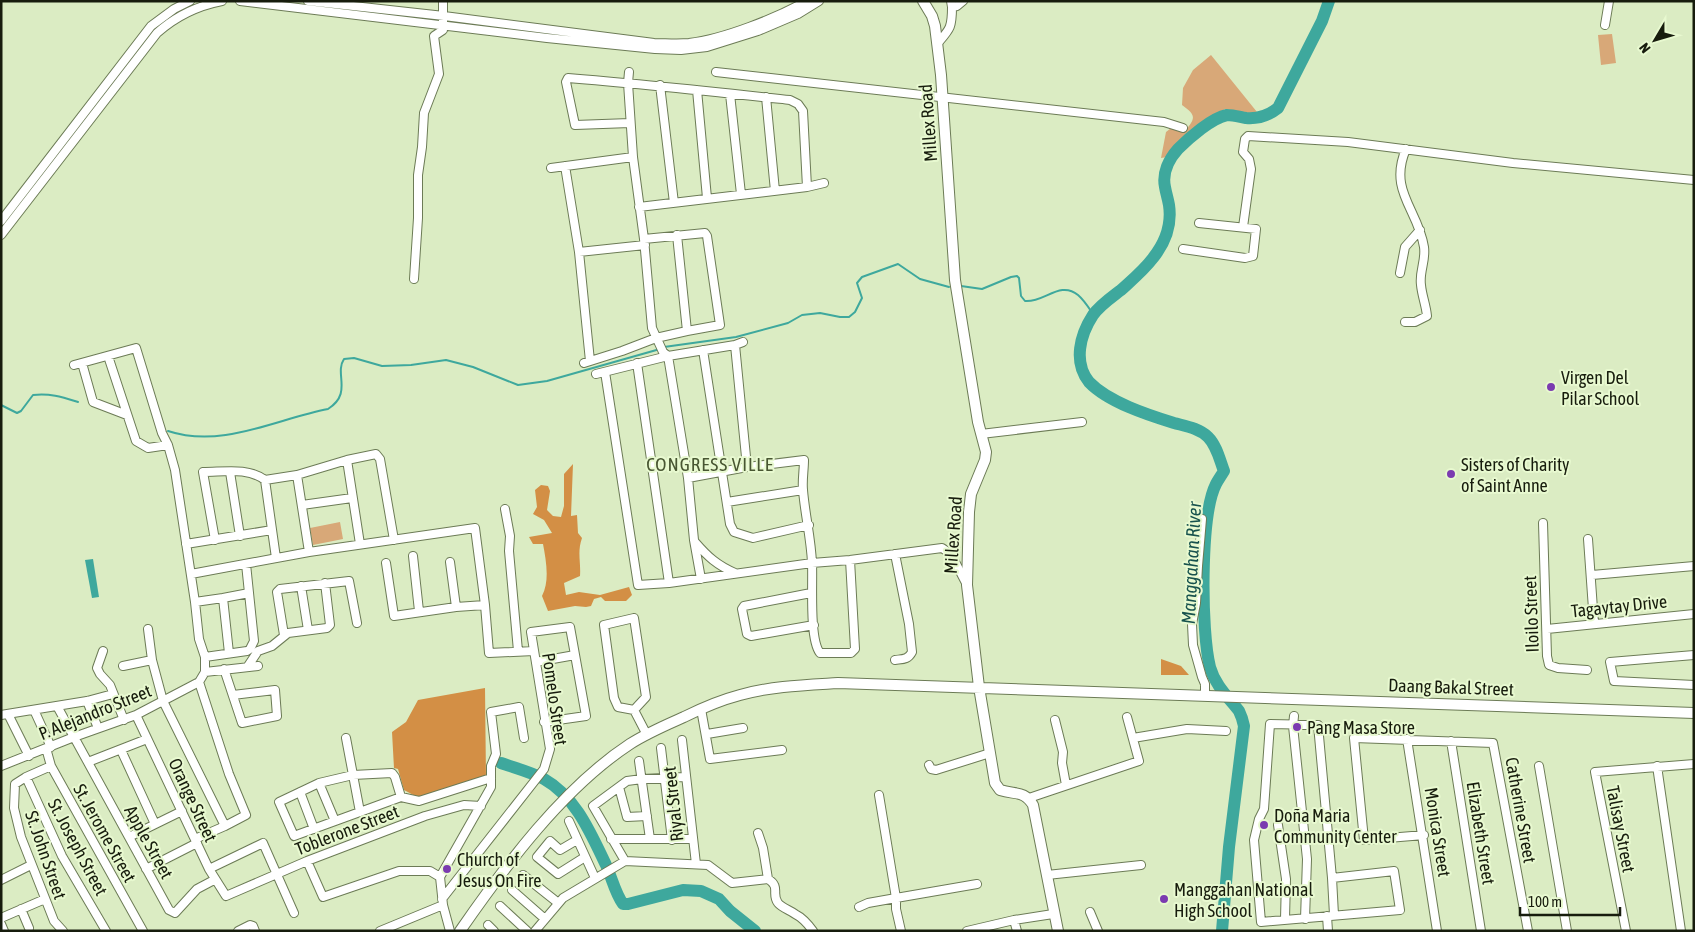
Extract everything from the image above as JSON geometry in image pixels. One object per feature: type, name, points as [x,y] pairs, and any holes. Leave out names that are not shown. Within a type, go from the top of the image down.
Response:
[{"type":"street","points":[[1,221],[151,26],[174,9],[190,1]]},
{"type":"street","points":[[1,235],[157,33],[179,16],[208,4],[222,1]]},
{"type":"street","points":[[240,1],[444,16],[624,39],[680,44],[723,35],[779,14],[807,1]]},
{"type":"street","points":[[308,1],[327,7],[443,25],[655,49],[695,50],[727,42],[758,31],[798,14],[819,1]]},
{"type":"street","points":[[414,279],[418,218],[418,175],[424,113],[439,74],[434,40],[436,34],[443,30],[443,1]]},
{"type":"street","name":"Millex Road","points":[[923,1],[932,16],[937,44],[955,280],[978,422],[986,452],[985,460],[971,494],[967,585],[979,687],[995,783],[1000,790],[1021,794],[1029,798]]},
{"type":"street","points":[[937,44],[950,29],[952,23],[952,4],[957,6],[963,1]]},
{"type":"street","points":[[1605,25],[1607,2]]},
{"type":"street","points":[[629,72],[628,83],[633,157],[644,242],[652,328],[666,354],[688,478],[694,540],[701,579]]},
{"type":"street","points":[[716,72],[1164,122],[1184,128]]},
{"type":"street","points":[[630,123],[575,125],[566,82],[568,78],[660,85],[790,100],[798,104],[803,111],[807,187]]},
{"type":"street","points":[[660,85],[674,203]]},
{"type":"street","points":[[697,90],[707,198]]},
{"type":"street","points":[[730,94],[741,194]]},
{"type":"street","points":[[766,97],[775,191]]},
{"type":"street","points":[[1244,226],[1251,174],[1249,158],[1243,152],[1245,139],[1248,136],[1348,142],[1513,163],[1694,180]]},
{"type":"street","points":[[1404,322],[1414,322],[1426,316],[1421,286],[1424,248],[1420,230],[1403,194],[1400,174],[1401,161],[1406,149]]},
{"type":"street","points":[[551,168],[633,157]]},
{"type":"street","points":[[565,166],[579,252],[587,362],[687,331],[720,325],[708,236],[705,233],[677,235],[579,252]]},
{"type":"street","points":[[639,207],[807,187],[824,183]]},
{"type":"street","points":[[1183,249],[1251,257],[1255,253],[1257,230],[1244,226],[1199,223]]},
{"type":"street","points":[[1400,273],[1404,247],[1420,230]]},
{"type":"street","points":[[677,235],[687,331]]},
{"type":"street","points":[[596,374],[666,354],[703,350],[739,343],[747,467]]},
{"type":"street","points":[[127,415],[93,402],[78,364],[136,348],[175,470],[199,639],[205,656],[205,672],[199,682],[228,774],[246,815],[146,869]]},
{"type":"street","points":[[703,350],[730,524],[734,532],[753,538],[809,525]]},
{"type":"street","points":[[108,356],[136,441],[148,448],[168,445]]},
{"type":"street","points":[[637,363],[669,583]]},
{"type":"street","points":[[605,372],[638,585],[701,579],[812,562],[850,560],[942,548],[951,554],[967,585]]},
{"type":"street","points":[[981,434],[1082,422]]},
{"type":"street","points":[[265,480],[297,475],[347,460],[376,454],[380,459],[394,540]]},
{"type":"street","points":[[347,460],[360,544]]},
{"type":"street","points":[[688,478],[747,467],[804,460],[803,490],[809,525],[812,562],[811,593],[816,648],[820,653],[851,653],[855,649],[850,560]]},
{"type":"street","points":[[215,540],[203,472],[250,472],[258,474],[265,480],[276,558]]},
{"type":"street","points":[[230,472],[240,536]]},
{"type":"street","points":[[297,475],[309,552]]},
{"type":"street","points":[[727,502],[803,490]]},
{"type":"street","points":[[302,505],[352,498]]},
{"type":"street","points":[[505,509],[510,536],[509,551],[518,650]]},
{"type":"street","points":[[1202,519],[1196,603],[1192,624],[1193,645],[1207,695]]},
{"type":"street","name":"Iloilo Street","points":[[1543,523],[1547,656],[1549,665],[1558,668],[1587,670]]},
{"type":"street","points":[[191,574],[309,552],[475,528],[489,653],[518,650],[534,651]]},
{"type":"street","points":[[186,544],[272,530]]},
{"type":"street","points":[[1588,539],[1594,623]]},
{"type":"street","points":[[694,540],[719,566],[736,573]]},
{"type":"street","points":[[895,554],[909,624],[912,652],[906,659],[895,660]]},
{"type":"street","points":[[412,556],[419,611]]},
{"type":"street","points":[[450,562],[456,607]]},
{"type":"street","points":[[386,563],[394,616],[419,611],[485,605]]},
{"type":"street","points":[[205,656],[247,651],[254,641],[246,564]]},
{"type":"street","points":[[1592,575],[1694,566]]},
{"type":"street","points":[[284,635],[277,592],[280,589],[349,581],[356,623]]},
{"type":"street","points":[[248,666],[258,651],[272,646],[288,633],[327,628],[330,624],[324,583]]},
{"type":"street","points":[[301,586],[308,630]]},
{"type":"street","points":[[195,602],[249,593]]},
{"type":"street","points":[[811,593],[744,606],[742,609],[747,634],[751,636],[814,625]]},
{"type":"street","points":[[223,598],[229,653]]},
{"type":"street","name":"Tagaytay Drive","points":[[1547,629],[1694,614]]},
{"type":"street","points":[[634,618],[646,697],[634,710],[618,707],[614,698],[604,625],[634,618]]},
{"type":"street","name":"Pomelo Street","points":[[442,902],[476,853],[544,769],[550,748],[544,722],[532,632],[570,627],[576,655]]},
{"type":"street","points":[[148,629],[152,660],[163,701],[225,826]]},
{"type":"street","points":[[103,651],[97,668],[110,685],[124,720]]},
{"type":"street","points":[[536,662],[576,655],[586,716],[544,722]]},
{"type":"street","points":[[1694,655],[1610,662],[1614,681],[1694,685]]},
{"type":"street","points":[[124,666],[152,660]]},
{"type":"street","points":[[205,672],[224,668],[258,666]]},
{"type":"street","points":[[224,668],[242,723],[277,716],[275,690],[233,695]]},
{"type":"street","name":"P. Alejandro Street","points":[[3,766],[74,737],[136,715],[199,682]]},
{"type":"street","name":"Daang Bakal Street","points":[[460,931],[496,880],[566,798],[594,772],[629,745],[647,734],[701,709],[741,694],[791,686],[838,683],[1694,713]]},
{"type":"street","points":[[29,756],[5,715],[87,701],[113,694]]},
{"type":"street","points":[[87,701],[98,728]]},
{"type":"street","name":"Apple Street","points":[[57,706],[169,910],[175,913],[197,889],[214,880]]},
{"type":"street","points":[[450,931],[442,902],[440,877],[492,787],[490,766],[496,754],[491,712],[519,707],[524,738]]},
{"type":"street","points":[[701,709],[710,759],[782,750]]},
{"type":"street","name":"St. Jerome Street","points":[[34,710],[48,748],[51,766],[143,931]]},
{"type":"street","points":[[634,710],[647,734]]},
{"type":"street","name":"Orange Street","points":[[136,715],[214,880],[226,896]]},
{"type":"street","points":[[1294,716],[1293,726],[1307,859],[1305,919]]},
{"type":"street","points":[[1058,931],[1053,914],[1035,814],[1029,798],[1139,761],[1127,717]]},
{"type":"street","points":[[1055,720],[1063,752],[1062,763],[1066,785]]},
{"type":"street","points":[[1328,931],[1331,916],[1332,878],[1318,725],[1293,726],[1270,724],[1264,809],[1259,819],[1254,840],[1261,922],[1286,919],[1305,919],[1331,916],[1400,910],[1394,871],[1332,878]]},
{"type":"street","points":[[707,734],[743,728]]},
{"type":"street","points":[[1133,738],[1187,730],[1226,731]]},
{"type":"street","points":[[346,738],[360,812]]},
{"type":"street","name":"Catherine Street","points":[[1424,836],[1364,840],[1354,738],[1492,742],[1528,931]]},
{"type":"street","points":[[88,762],[147,739]]},
{"type":"street","name":"Monica Street","points":[[1407,739],[1438,931]]},
{"type":"street","name":"Riyal Street","points":[[682,740],[696,864]]},
{"type":"street","name":"Elizabeth Street","points":[[1451,741],[1481,931]]},
{"type":"street","points":[[661,748],[672,840]]},
{"type":"street","points":[[121,750],[155,824]]},
{"type":"street","points":[[929,765],[931,769],[936,770],[990,753]]},
{"type":"street","points":[[1,757],[3,766]]},
{"type":"street","points":[[639,761],[650,839]]},
{"type":"street","name":"Talisay Street","points":[[1626,931],[1595,772],[1694,764]]},
{"type":"street","points":[[26,777],[51,766]]},
{"type":"street","points":[[1539,766],[1567,931]]},
{"type":"street","points":[[1657,766],[1681,931]]},
{"type":"street","points":[[401,797],[392,773],[353,775],[319,783],[279,802],[294,836],[401,797],[419,801],[491,778]]},
{"type":"street","name":"St. John Street","points":[[26,777],[15,784],[14,808],[21,837],[31,865],[54,921],[63,931]]},
{"type":"street","name":"St. Joseph Street","points":[[26,777],[62,856],[106,931]]},
{"type":"street","points":[[625,861],[593,806],[627,781],[642,778],[685,777]]},
{"type":"street","points":[[319,783],[335,820]]},
{"type":"street","points":[[619,787],[627,817],[647,816]]},
{"type":"street","points":[[300,792],[314,829]]},
{"type":"street","points":[[879,795],[901,931]]},
{"type":"street","name":"Toblerone Street","points":[[226,896],[425,816],[464,805],[481,806]]},
{"type":"street","points":[[129,837],[182,811]]},
{"type":"street","points":[[569,821],[595,878]]},
{"type":"street","points":[[1278,825],[1286,879],[1286,919]]},
{"type":"street","points":[[758,834],[768,879],[776,889],[775,897],[778,903],[806,922],[813,931]]},
{"type":"street","points":[[611,838],[692,840]]},
{"type":"street","points":[[577,840],[560,850],[550,841],[537,857],[558,874],[585,857]]},
{"type":"street","points":[[209,869],[263,843],[294,913]]},
{"type":"street","points":[[535,931],[558,902],[625,861],[708,865],[732,883],[768,879]]},
{"type":"street","points":[[307,862],[324,897],[399,871],[430,871],[440,877]]},
{"type":"street","points":[[1,880],[31,865]]},
{"type":"street","points":[[1047,875],[1141,865]]},
{"type":"street","points":[[523,875],[558,902]]},
{"type":"street","points":[[858,908],[868,903],[977,884]]},
{"type":"street","points":[[512,890],[545,919]]},
{"type":"street","points":[[1,918],[45,900]]},
{"type":"street","points":[[380,931],[442,902]]},
{"type":"street","points":[[500,906],[527,931]]},
{"type":"street","points":[[21,909],[29,928]]},
{"type":"street","points":[[1090,912],[1098,931]]},
{"type":"street","points":[[967,931],[1014,920],[1053,914]]},
{"type":"street","points":[[1014,920],[1017,931]]},
{"type":"street","points":[[1,924],[4,931]]},
{"type":"street","points":[[238,931],[250,925],[253,926],[255,931]]},
{"type":"street","points":[[488,925],[494,931]]},
{"type":"shaded area","points":[[1612,34],[1616,63],[1601,65],[1598,35]]},
{"type":"shaded area","points":[[1211,55],[1257,112],[1253,114],[1225,109],[1213,116],[1173,148],[1167,157],[1161,158],[1166,132],[1175,125],[1185,131],[1193,120],[1190,111],[1182,105],[1183,88],[1193,70]]},
{"type":"shaded area","points":[[573,464],[571,516],[577,515],[578,533],[582,538],[579,552],[580,576],[564,583],[566,595],[579,592],[600,595],[629,587],[632,595],[626,601],[605,601],[601,597],[594,599],[591,606],[575,606],[548,611],[542,596],[547,577],[543,544],[533,544],[529,537],[552,533],[544,520],[533,514],[537,507],[535,490],[541,485],[548,486],[550,491],[547,510],[553,516],[561,517],[564,506],[564,474]]},
{"type":"shaded area","points":[[340,522],[343,539],[313,545],[310,528]]},
{"type":"shaded area","points":[[1161,659],[1181,666],[1189,675],[1161,675]]},
{"type":"shaded area","points":[[485,688],[486,779],[419,798],[404,790],[398,769],[394,768],[392,732],[406,722],[418,700]]},
{"type":"water","points":[[93,559],[99,597],[92,598],[85,560]]},
{"type":"waterway","name":"Manggahan River","points":[[1222,931],[1229,847],[1244,726],[1239,711],[1222,691],[1212,673],[1205,628],[1204,574],[1207,521],[1216,484],[1224,471],[1214,445],[1200,431],[1141,412],[1117,402],[1097,389],[1084,374],[1081,366],[1080,348],[1088,323],[1093,315],[1146,267],[1164,240],[1170,212],[1164,177],[1169,162],[1175,153],[1201,129],[1221,117],[1227,115],[1255,118],[1267,115],[1278,108],[1322,21],[1329,1]]},
{"type":"waterway","points":[[664,347],[736,337],[788,323],[802,315],[820,313],[849,317],[855,312],[862,298],[857,283],[862,277],[898,264],[920,279],[949,287]]},
{"type":"waterway","points":[[961,286],[982,289],[1017,276],[1019,278],[1021,296],[1025,301],[1039,299],[1058,291],[1071,291],[1082,299],[1093,314]]},
{"type":"waterway","points":[[168,431],[188,436],[229,435],[328,409],[340,397],[342,384],[341,365],[344,359],[354,358],[382,366],[411,365],[446,360],[473,367],[518,385],[547,381],[660,349]]},
{"type":"waterway","points":[[1,405],[17,413],[21,411],[33,395],[56,396],[78,402]]},
{"type":"waterway","points":[[501,763],[544,779],[574,806],[588,829],[623,904],[683,890],[701,891],[719,899],[730,911],[755,931]]},
{"type":"place","name":"Virgen Del Pilar School","points":[[1551,387]]},
{"type":"place","name":"Sisters of Charity of Saint Anne","points":[[1451,474]]},
{"type":"place","name":"Pang Masa Store","points":[[1297,727]]},
{"type":"place","name":"Doña Maria Community Center","points":[[1264,825]]},
{"type":"place","name":"Church of Jesus On Fire","points":[[447,869]]},
{"type":"place","name":"Manggahan National High School","points":[[1164,899]]},
{"type":"district","name":"CONGRESS VILLE","points":[[710,464]]}]
